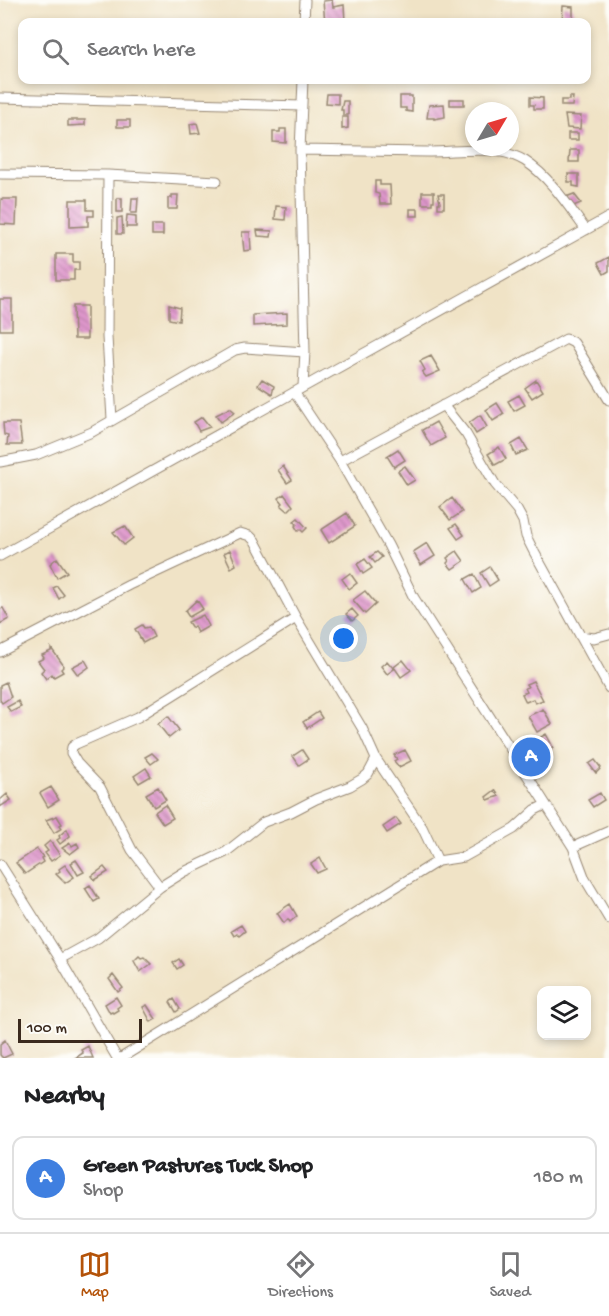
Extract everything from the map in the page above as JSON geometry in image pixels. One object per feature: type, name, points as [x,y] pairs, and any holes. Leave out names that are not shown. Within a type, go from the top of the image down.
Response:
[{"type":"street","points":[[304,18],[305,0]]},
{"type":"street","points":[[303,84],[300,150],[305,352],[298,389],[388,545],[414,598],[573,847],[585,879],[609,919]]},
{"type":"street","points":[[0,98],[302,106]]},
{"type":"street","points":[[300,150],[440,152],[472,150],[506,154],[524,160],[538,171],[586,230]]},
{"type":"street","points":[[0,174],[108,175],[217,181]]},
{"type":"street","points":[[108,175],[107,337],[112,419]]},
{"type":"street","points":[[0,556],[609,217]]},
{"type":"street","points":[[340,461],[566,339],[574,343],[609,400]]},
{"type":"street","points":[[0,462],[36,455],[92,432],[235,350],[245,348],[305,352]]},
{"type":"street","points":[[443,405],[466,434],[495,484],[524,521],[526,536],[532,550],[609,688]]},
{"type":"street","points":[[0,652],[129,585],[240,533],[250,536],[362,728],[376,759],[422,827],[438,861]]},
{"type":"street","points":[[160,887],[132,850],[100,788],[77,763],[71,753],[72,747],[138,717],[296,618]]},
{"type":"street","points":[[580,636],[594,638],[609,634]]},
{"type":"street","points":[[60,959],[98,938],[160,887],[184,872],[226,852],[264,822],[350,786],[368,774],[376,759]]},
{"type":"street","points":[[0,864],[119,1058],[438,861],[464,857],[514,829],[545,804]]},
{"type":"street","points":[[573,847],[609,831]]},
{"type":"building","points":[[332,0],[333,7],[344,5],[345,18],[325,18],[323,1]]},
{"type":"building","points":[[563,6],[573,7],[573,18],[562,18]]},
{"type":"building","points":[[327,94],[338,94],[338,104],[326,103]]},
{"type":"building","points":[[400,96],[412,96],[412,112],[406,111],[406,108],[400,108]]},
{"type":"building","points":[[530,97],[543,98],[543,109],[534,109],[534,105],[530,105]]},
{"type":"building","points":[[569,97],[573,97],[572,106],[561,106],[561,100],[569,100]]},
{"type":"building","points":[[450,99],[464,99],[464,105],[450,105]]},
{"type":"building","points":[[343,101],[348,101],[348,115],[343,115],[343,110],[341,110]]},
{"type":"building","points":[[444,104],[445,117],[427,118],[429,105]]},
{"type":"building","points":[[565,115],[581,116],[580,129],[567,128]]},
{"type":"building","points":[[342,117],[348,117],[348,128],[342,129]]},
{"type":"building","points":[[68,120],[85,120],[85,125],[68,126]]},
{"type":"building","points":[[117,120],[130,120],[130,127],[117,127]]},
{"type":"building","points":[[197,123],[200,133],[191,134],[190,124]]},
{"type":"building","points":[[280,129],[286,129],[286,143],[273,142],[273,132],[280,132]]},
{"type":"building","points":[[568,133],[578,133],[578,140],[568,140]]},
{"type":"building","points":[[570,150],[579,150],[579,162],[569,162]]},
{"type":"building","points":[[568,174],[579,174],[579,187],[573,186],[573,182],[568,182]]},
{"type":"building","points":[[375,181],[380,181],[380,185],[390,185],[391,204],[380,204],[379,194],[375,193]]},
{"type":"building","points":[[422,192],[434,192],[432,204],[422,204]]},
{"type":"building","points":[[438,194],[444,194],[444,208],[438,208],[438,203],[440,203]]},
{"type":"building","points":[[574,194],[581,203],[571,207],[566,197]]},
{"type":"building","points":[[172,195],[178,195],[177,209],[168,209],[168,198],[172,198]]},
{"type":"building","points":[[117,198],[122,198],[122,212],[117,212]]},
{"type":"building","points":[[132,198],[138,198],[137,213],[131,213]]},
{"type":"building","points":[[1,199],[17,199],[16,225],[0,224]]},
{"type":"building","points":[[70,200],[87,200],[87,210],[94,210],[94,216],[88,216],[88,226],[70,227]]},
{"type":"building","points":[[276,206],[286,207],[285,220],[275,219]]},
{"type":"building","points":[[410,209],[418,209],[418,216],[410,216]]},
{"type":"building","points":[[127,215],[136,216],[136,227],[126,227]]},
{"type":"building","points":[[122,217],[123,234],[117,234],[117,218]]},
{"type":"building","points":[[152,225],[163,225],[163,235],[152,235]]},
{"type":"building","points":[[257,230],[272,231],[271,237],[258,236]]},
{"type":"building","points":[[242,232],[250,232],[251,250],[244,251]]},
{"type":"building","points":[[56,254],[73,254],[73,262],[79,262],[79,270],[74,270],[74,280],[56,280]]},
{"type":"building","points":[[609,257],[609,271],[604,274],[598,263]]},
{"type":"building","points":[[0,299],[12,299],[12,330],[0,330]]},
{"type":"building","points":[[169,305],[180,308],[179,321],[169,319]]},
{"type":"building","points":[[73,306],[87,306],[87,339],[74,339]]},
{"type":"building","points":[[287,313],[287,324],[253,326],[253,315]]},
{"type":"building","points":[[431,356],[440,371],[426,377],[422,372],[425,370],[420,361]]},
{"type":"building","points":[[262,379],[274,386],[272,394],[258,385]]},
{"type":"building","points":[[536,380],[543,391],[532,398],[525,388]]},
{"type":"building","points":[[519,395],[525,405],[514,411],[508,401]]},
{"type":"building","points":[[497,403],[504,414],[493,421],[486,410]]},
{"type":"building","points":[[230,408],[235,412],[221,422],[216,415]]},
{"type":"building","points":[[480,415],[487,427],[476,434],[469,423]]},
{"type":"building","points":[[202,417],[210,427],[199,431],[194,422]]},
{"type":"building","points":[[436,422],[445,438],[431,446],[422,430]]},
{"type":"building","points":[[3,423],[19,423],[22,445],[7,445],[8,436],[4,435]]},
{"type":"building","points":[[521,439],[528,450],[516,455],[511,445]]},
{"type":"building","points":[[499,447],[506,459],[495,465],[488,454]]},
{"type":"building","points":[[398,449],[405,460],[394,467],[387,456]]},
{"type":"building","points":[[283,466],[292,480],[287,483],[278,470]]},
{"type":"building","points":[[405,466],[415,480],[407,485],[398,471]]},
{"type":"building","points":[[284,494],[293,506],[288,511],[281,505],[283,503],[279,498]]},
{"type":"building","points":[[452,498],[462,512],[450,520],[440,507]]},
{"type":"building","points":[[347,513],[355,526],[329,543],[321,530]]},
{"type":"building","points":[[298,518],[307,528],[303,532],[300,529],[298,531],[295,526],[297,524],[294,521]]},
{"type":"building","points":[[456,524],[464,535],[458,539],[450,528]]},
{"type":"building","points":[[125,526],[133,538],[124,545],[113,532]]},
{"type":"building","points":[[427,543],[435,556],[421,565],[413,552]]},
{"type":"building","points":[[230,550],[236,565],[231,568],[224,553]]},
{"type":"building","points":[[457,551],[464,561],[452,569],[447,563],[449,561],[447,558]]},
{"type":"building","points":[[377,552],[382,557],[375,563],[370,557]]},
{"type":"building","points":[[57,558],[67,572],[57,578],[50,564]]},
{"type":"building","points":[[365,559],[372,568],[363,574],[357,564]]},
{"type":"building","points":[[490,567],[498,580],[489,586],[481,573]]},
{"type":"building","points":[[350,573],[357,583],[349,589],[342,579]]},
{"type":"building","points":[[474,574],[481,588],[473,593],[465,579]]},
{"type":"building","points":[[57,586],[64,595],[59,599],[53,588]]},
{"type":"building","points":[[365,591],[376,604],[365,614],[353,600]]},
{"type":"building","points":[[197,600],[203,609],[189,617],[185,611]]},
{"type":"building","points":[[3,608],[9,619],[0,624],[0,609]]},
{"type":"building","points":[[352,609],[358,616],[352,621],[346,614]]},
{"type":"building","points":[[203,615],[209,626],[197,633],[194,626],[192,628],[188,622]]},
{"type":"building","points":[[142,625],[144,628],[149,627],[154,637],[143,643],[135,629]]},
{"type":"building","points":[[51,648],[64,666],[61,669],[63,672],[54,677],[52,674],[46,679],[41,672],[44,669],[38,661],[44,658],[42,655],[51,651]]},
{"type":"building","points":[[85,660],[89,667],[78,675],[72,667]]},
{"type":"building","points":[[403,660],[411,670],[401,677],[394,667]]},
{"type":"building","points":[[387,661],[394,669],[387,674],[381,666]]},
{"type":"building","points":[[533,681],[543,700],[535,703],[533,699],[526,702],[522,694],[527,692],[526,684]]},
{"type":"building","points":[[6,682],[11,697],[2,703],[0,685]]},
{"type":"building","points":[[18,701],[21,707],[11,712],[7,707]]},
{"type":"building","points":[[543,709],[552,724],[537,732],[528,716]]},
{"type":"building","points":[[318,712],[322,718],[307,728],[303,722]]},
{"type":"building","points":[[168,716],[179,730],[169,738],[158,724]]},
{"type":"building","points":[[546,734],[553,747],[539,755],[529,744]]},
{"type":"building","points":[[302,750],[308,759],[299,765],[293,756]]},
{"type":"building","points":[[405,750],[411,761],[399,767],[394,761],[397,759],[394,755]]},
{"type":"building","points":[[152,753],[158,759],[151,764],[145,757]]},
{"type":"building","points":[[595,760],[601,768],[596,773],[589,764]]},
{"type":"building","points":[[146,768],[151,776],[139,783],[134,776]]},
{"type":"building","points":[[51,787],[59,800],[48,807],[40,793]]},
{"type":"building","points":[[158,787],[166,800],[154,807],[146,794]]},
{"type":"building","points":[[495,790],[499,796],[488,800],[486,797]]},
{"type":"building","points":[[600,793],[604,800],[593,807],[588,800]]},
{"type":"building","points":[[7,794],[11,800],[0,807],[0,800]]},
{"type":"building","points":[[165,805],[173,818],[163,824],[155,812]]},
{"type":"building","points":[[57,816],[62,828],[54,833],[46,820]]},
{"type":"building","points":[[396,818],[401,824],[387,833],[383,827]]},
{"type":"building","points":[[67,829],[70,836],[60,844],[57,840]]},
{"type":"building","points":[[50,841],[60,855],[51,861],[45,853],[48,851],[44,846]]},
{"type":"building","points":[[70,843],[72,846],[77,843],[79,847],[70,854],[62,848]]},
{"type":"building","points":[[37,849],[43,857],[41,858],[43,862],[25,874],[16,863]]},
{"type":"building","points":[[320,858],[326,869],[317,873],[311,864]]},
{"type":"building","points":[[76,860],[84,872],[78,875],[71,863]]},
{"type":"building","points":[[65,865],[74,877],[65,883],[56,874]]},
{"type":"building","points":[[104,867],[108,872],[95,880],[92,876]]},
{"type":"building","points":[[90,885],[99,899],[94,902],[85,888]]},
{"type":"building","points":[[290,904],[297,916],[290,922],[288,919],[284,923],[277,913]]},
{"type":"building","points":[[241,925],[245,931],[239,936],[237,934],[234,936],[231,931]]},
{"type":"building","points":[[139,956],[144,957],[151,964],[140,972],[134,961]]},
{"type":"building","points":[[179,959],[183,965],[177,969],[173,963]]},
{"type":"building","points":[[113,975],[123,988],[118,992],[109,979]]},
{"type":"building","points":[[116,997],[121,1005],[117,1008],[118,1010],[110,1013],[105,1004]]},
{"type":"building","points":[[174,999],[180,1009],[176,1012],[170,1002]]},
{"type":"building","points":[[147,1005],[156,1019],[151,1022],[143,1007]]},
{"type":"building","points":[[5,1040],[12,1054],[3,1058],[0,1055],[0,1044]]},
{"type":"building","points":[[88,1046],[93,1058],[75,1058],[83,1053],[81,1050]]},
{"type":"place","name":"Green Pastures Tuck Shop","points":[[531,757]]}]
